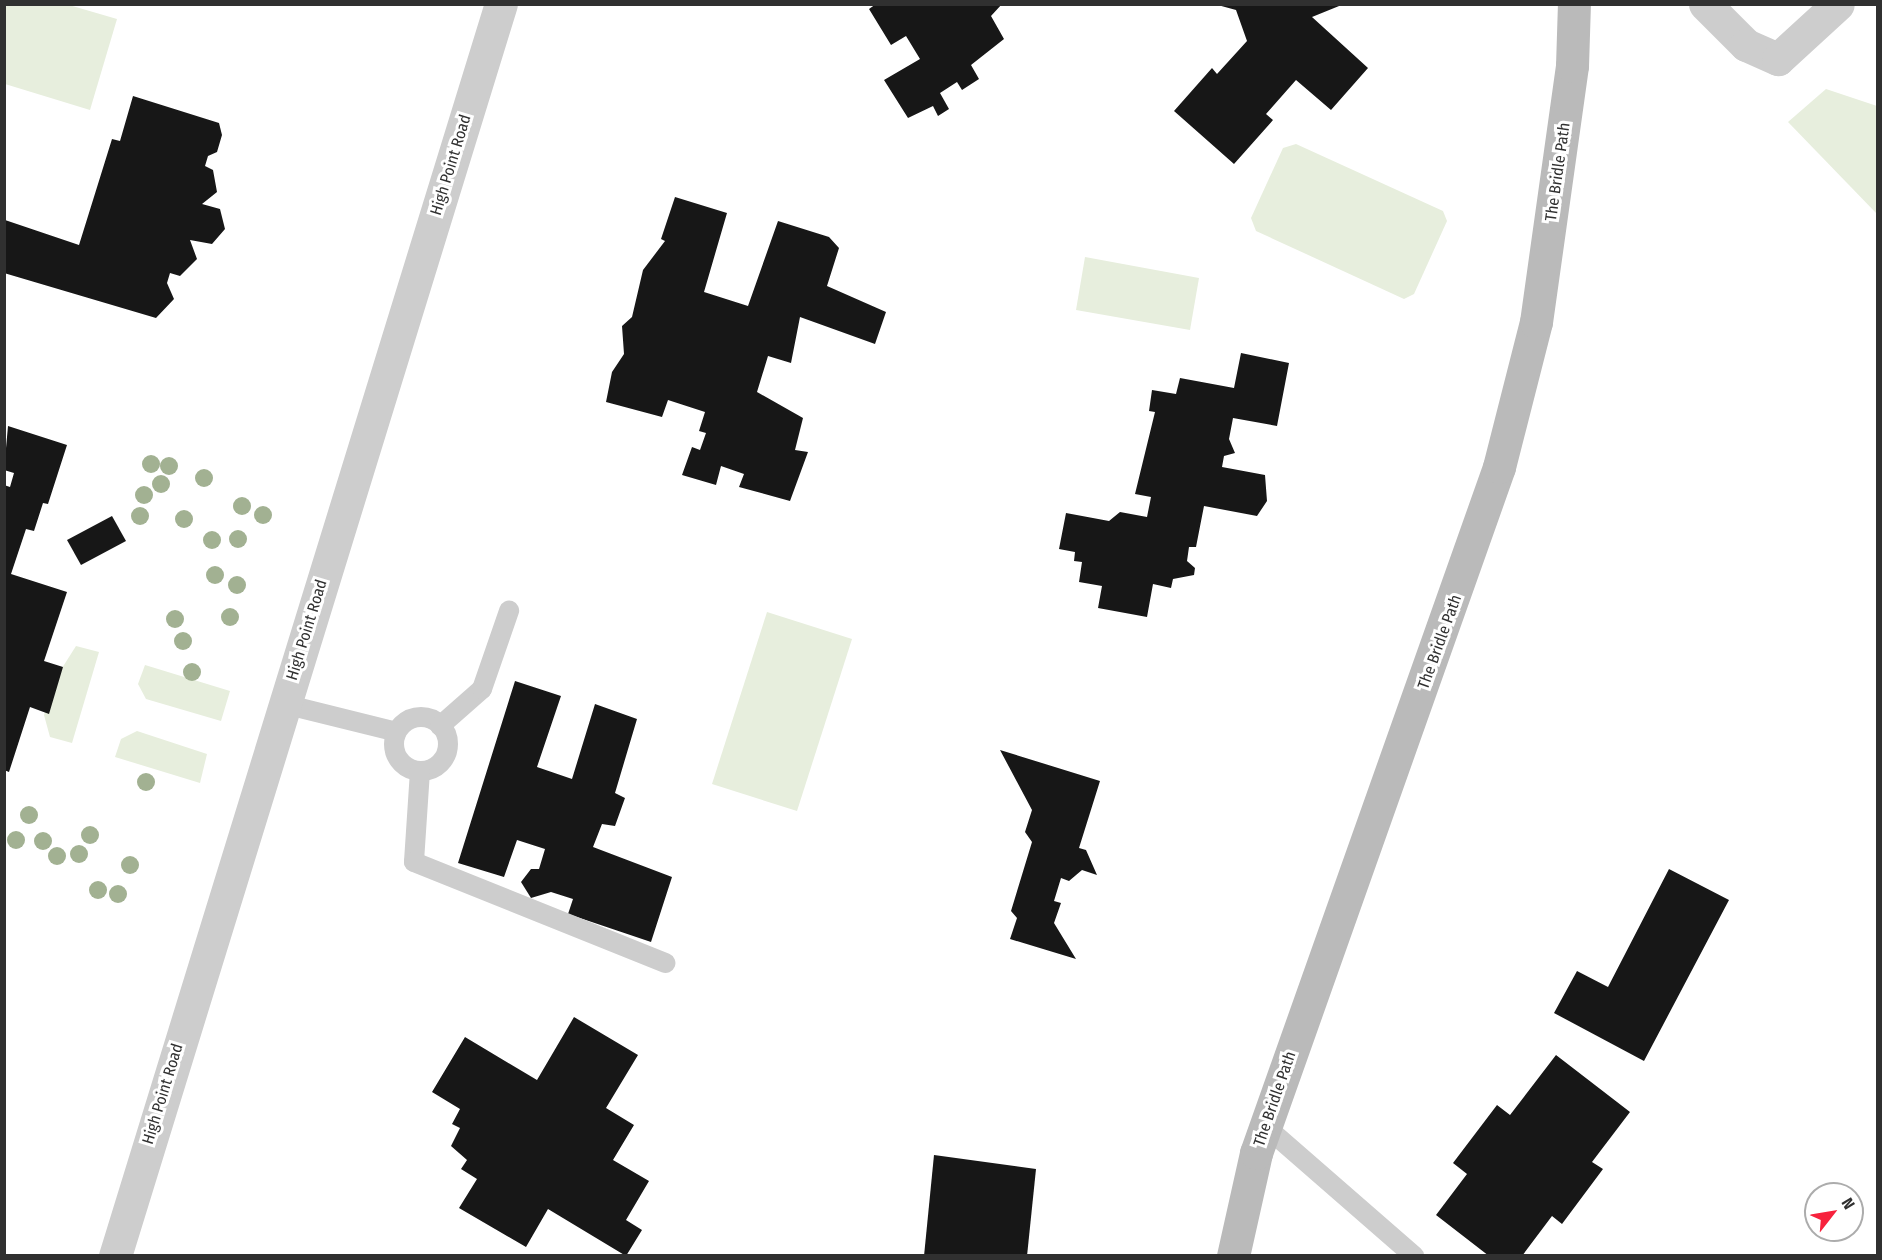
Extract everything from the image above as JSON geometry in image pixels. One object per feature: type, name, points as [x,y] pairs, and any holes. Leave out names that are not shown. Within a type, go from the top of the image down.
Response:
[{"type":"street","name":"High Point Road","points":[[115,1256],[501,4]]},
{"type":"street","points":[[1705,4],[1746,45],[1778,59],[1838,4]]},
{"type":"street","name":"The Bridle Path","points":[[1233,1256],[1265,1126],[1499,467],[1536,322],[1579,6]]},
{"type":"lane","points":[[440,726],[482,689],[509,611]]},
{"type":"lane","points":[[284,704],[397,732]]},
{"type":"lane","points":[[397,732],[417,717],[440,726],[447,742],[443,759],[420,771]]},
{"type":"lane","points":[[397,732],[398,757],[420,771]]},
{"type":"lane","points":[[420,771],[414,862],[666,963]]},
{"type":"lane","points":[[1265,1126],[1414,1256]]},
{"type":"green space","points":[[4,5],[69,5],[117,19],[90,110],[5,84]]},
{"type":"green space","points":[[1826,89],[1877,106],[1877,214],[1788,122]]},
{"type":"green space","points":[[1296,144],[1443,211],[1447,221],[1414,294],[1404,299],[1256,231],[1251,218],[1283,148]]},
{"type":"green space","points":[[1085,257],[1199,278],[1190,330],[1076,310]]},
{"type":"green space","points":[[767,612],[852,639],[797,811],[712,784]]},
{"type":"green space","points":[[76,646],[99,652],[72,743],[50,737],[44,715],[57,676]]},
{"type":"green space","points":[[145,665],[230,691],[221,721],[146,699],[138,684]]},
{"type":"green space","points":[[137,731],[207,754],[200,783],[115,757],[121,739]]},
{"type":"building","points":[[876,4],[1002,4],[991,16],[1004,39],[971,65],[979,79],[962,90],[957,82],[940,93],[949,109],[938,116],[933,106],[908,118],[884,80],[920,59],[906,36],[891,45],[869,9]]},
{"type":"building","points":[[1214,4],[1344,4],[1312,17],[1368,68],[1331,110],[1296,80],[1266,114],[1273,120],[1234,164],[1174,111],[1212,68],[1217,74],[1247,41],[1236,10]]},
{"type":"building","points":[[133,96],[219,123],[222,135],[217,152],[208,156],[205,166],[213,170],[217,192],[202,204],[220,209],[225,229],[212,244],[190,240],[197,259],[180,276],[170,273],[167,283],[174,299],[156,318],[4,273],[5,220],[79,245],[112,139],[120,141]]},
{"type":"building","points":[[675,197],[727,213],[704,292],[748,306],[778,221],[829,237],[839,248],[827,286],[886,312],[875,344],[800,317],[791,363],[768,356],[757,392],[803,418],[795,450],[808,452],[790,501],[739,487],[744,474],[721,466],[716,485],[682,475],[692,447],[700,450],[706,433],[699,431],[705,412],[668,400],[662,417],[606,402],[612,372],[624,354],[622,326],[632,317],[643,270],[665,241],[661,239]]},
{"type":"building","points":[[1241,353],[1289,363],[1277,426],[1233,418],[1229,439],[1235,453],[1224,456],[1222,467],[1265,475],[1267,501],[1257,516],[1204,506],[1196,547],[1189,547],[1187,561],[1195,568],[1194,575],[1173,579],[1171,588],[1153,584],[1147,617],[1098,608],[1102,586],[1079,582],[1082,562],[1074,561],[1075,552],[1059,549],[1066,513],[1109,521],[1120,512],[1147,517],[1151,497],[1135,494],[1155,412],[1149,411],[1152,390],[1176,394],[1180,378],[1234,388]]},
{"type":"building","points":[[8,426],[67,445],[48,504],[43,503],[34,531],[26,529],[11,574],[67,592],[44,661],[63,667],[49,714],[30,707],[9,772],[4,770],[4,485],[10,487],[14,473],[4,470]]},
{"type":"building","points":[[112,516],[126,541],[81,565],[67,540]]},
{"type":"building","points":[[515,681],[561,696],[537,767],[572,779],[595,704],[637,719],[615,793],[625,798],[615,826],[602,824],[593,847],[672,877],[651,942],[568,914],[573,899],[551,892],[531,898],[521,882],[531,869],[539,869],[545,849],[517,840],[504,877],[458,863]]},
{"type":"building","points":[[1000,750],[1100,781],[1079,848],[1086,850],[1097,875],[1082,870],[1069,881],[1061,878],[1054,901],[1061,903],[1054,923],[1076,959],[1010,939],[1017,918],[1011,911],[1032,842],[1025,832],[1032,810]]},
{"type":"building","points":[[1669,869],[1729,900],[1644,1061],[1554,1013],[1577,971],[1608,987]]},
{"type":"building","points":[[574,1017],[638,1055],[606,1108],[634,1125],[613,1160],[649,1181],[626,1220],[642,1230],[626,1256],[548,1209],[526,1247],[459,1208],[477,1179],[461,1169],[467,1160],[451,1146],[460,1128],[452,1124],[460,1109],[432,1092],[465,1037],[537,1080]]},
{"type":"building","points":[[1556,1055],[1630,1112],[1592,1162],[1603,1169],[1562,1224],[1552,1216],[1522,1256],[1489,1256],[1436,1215],[1467,1174],[1453,1163],[1497,1105],[1510,1115]]},
{"type":"building","points":[[934,1155],[1036,1169],[1027,1256],[924,1256]]}]
